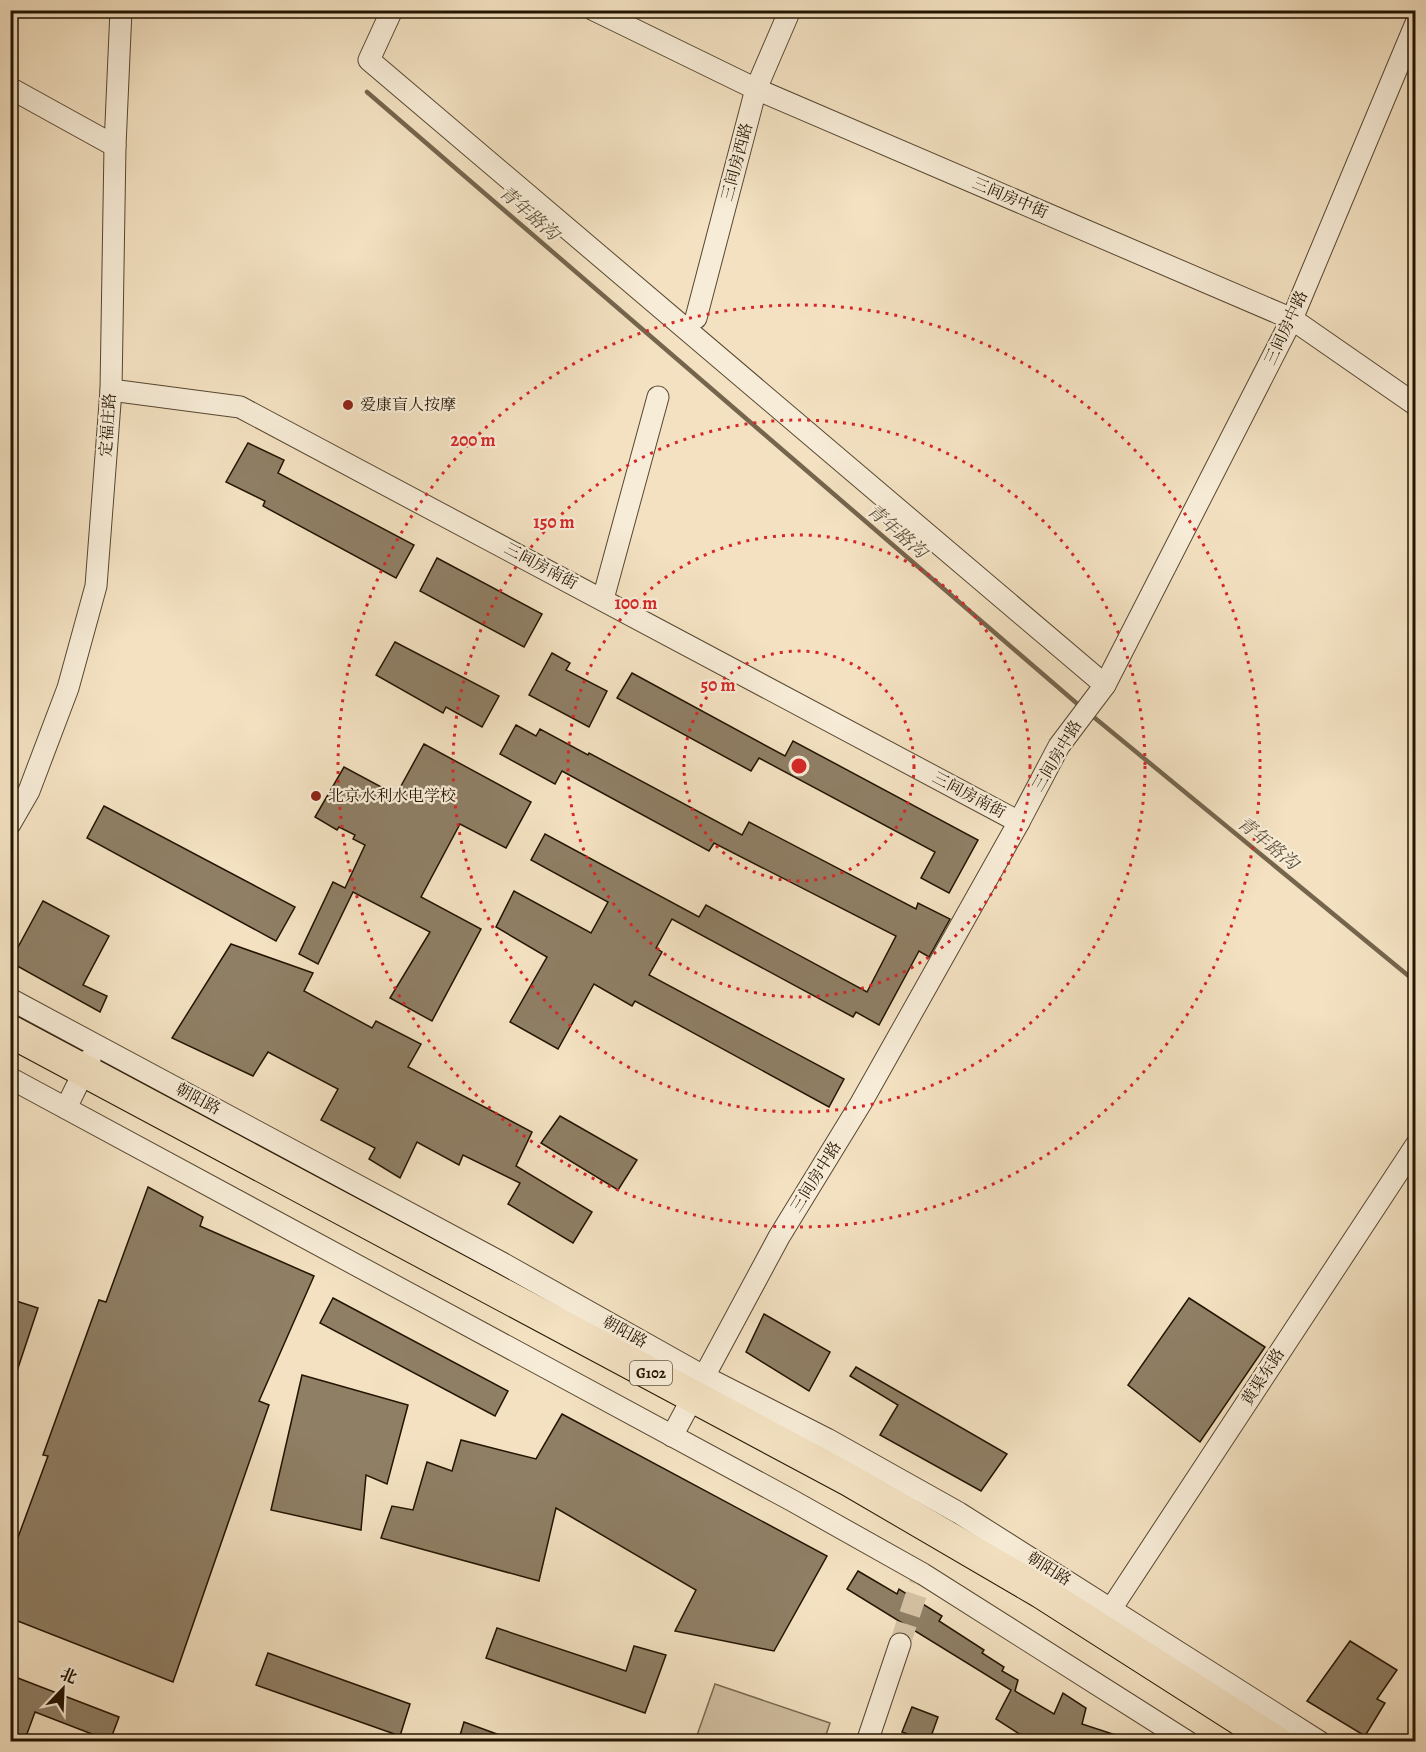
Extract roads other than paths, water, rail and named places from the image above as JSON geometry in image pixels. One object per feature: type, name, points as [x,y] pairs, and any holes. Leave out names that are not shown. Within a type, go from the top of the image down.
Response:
[{"type":"highway","name":"朝阳路","points":[[10,1031],[81,1077],[688,1405],[1033,1606],[1244,1742]]},
{"type":"highway","name":"朝阳路","points":[[10,1049],[81,1077]]},
{"type":"highway","name":"朝阳路","points":[[688,1405],[851,1481],[1041,1592],[1276,1742]]},
{"type":"street","name":"定福庄路","points":[[10,824],[29,790],[68,688],[96,586],[111,390],[121,10]]},
{"type":"street","points":[[392,10],[369,60],[1102,689]]},
{"type":"street","name":"三间房中街","points":[[594,10],[756,89],[1292,319],[1416,405]]},
{"type":"street","name":"三间房西路","points":[[696,318],[756,89],[790,10]]},
{"type":"street","name":"三间房中路","points":[[688,1405],[779,1237],[861,1103],[1067,733],[1102,689],[1292,319],[1416,23]]},
{"type":"street","points":[[10,88],[116,146]]},
{"type":"street","name":"三间房南街","points":[[111,390],[240,407],[1019,822]]},
{"type":"street","points":[[603,599],[658,397]]},
{"type":"street","name":"朝阳路","points":[[10,999],[81,1077],[502,1263],[688,1405],[793,1501],[923,1574],[1188,1742]]},
{"type":"street","name":"朝阳路","points":[[10,1078],[81,1077]]},
{"type":"street","name":"黄渠东路","points":[[1112,1609],[1416,1145]]},
{"type":"street","name":"朝阳路","points":[[688,1405],[827,1439],[959,1513],[1320,1742]]},
{"type":"street","points":[[867,1742],[900,1644]]},
{"type":"waterway","name":"青年路沟","points":[[367,92],[1081,707]]},
{"type":"waterway","name":"青年路沟","points":[[1090,714],[1416,982]]},
{"type":"tunnel","points":[[900,1644],[923,1574]]},
{"type":"place","name":"爱康盲人按摩","points":[[348,405]]},
{"type":"place","name":"北京水利水电学校","points":[[316,796]]}]
